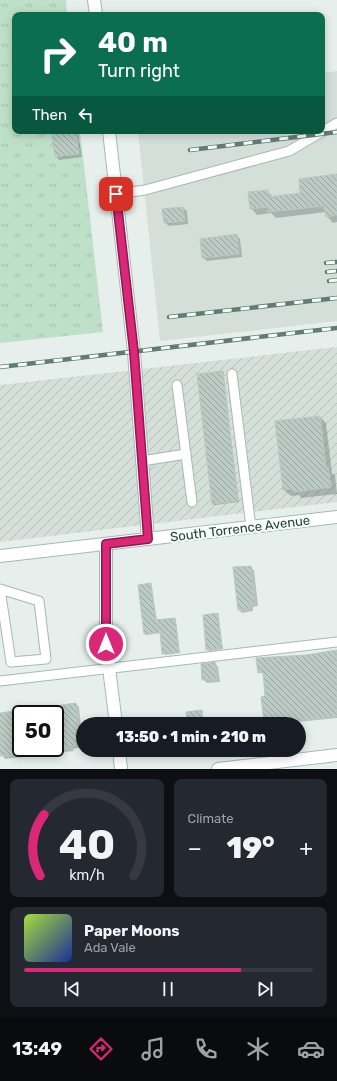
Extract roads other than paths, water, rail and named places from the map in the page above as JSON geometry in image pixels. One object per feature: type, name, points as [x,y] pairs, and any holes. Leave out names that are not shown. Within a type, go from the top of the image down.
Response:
[{"type":"main road","points":[[94,0],[96,12]]},
{"type":"main road","points":[[109,134],[134,352],[148,539]]},
{"type":"main road","name":"South Torrence Avenue","points":[[0,556],[337,517]]},
{"type":"main road","points":[[106,544],[106,644],[115,717]]},
{"type":"main road","points":[[218,769],[337,755]]},
{"type":"main road","points":[[120,757],[121,769]]},
{"type":"lane","points":[[325,130],[337,123]]},
{"type":"lane","points":[[116,194],[145,190],[289,150],[317,134]]},
{"type":"lane","points":[[232,374],[251,527]]},
{"type":"lane","points":[[178,385],[192,502]]},
{"type":"lane","points":[[142,461],[186,454]]},
{"type":"lane","points":[[0,589],[39,601],[46,659],[11,662],[0,589]]},
{"type":"lane","points":[[0,681],[337,642]]},
{"type":"railway","points":[[325,133],[337,132]]},
{"type":"railway","points":[[190,150],[321,134]]},
{"type":"railway","points":[[326,263],[337,262]]},
{"type":"railway","points":[[327,272],[337,271]]},
{"type":"railway","points":[[329,281],[337,280]]},
{"type":"railway","points":[[169,317],[337,298]]},
{"type":"railway","points":[[0,367],[337,328]]}]
